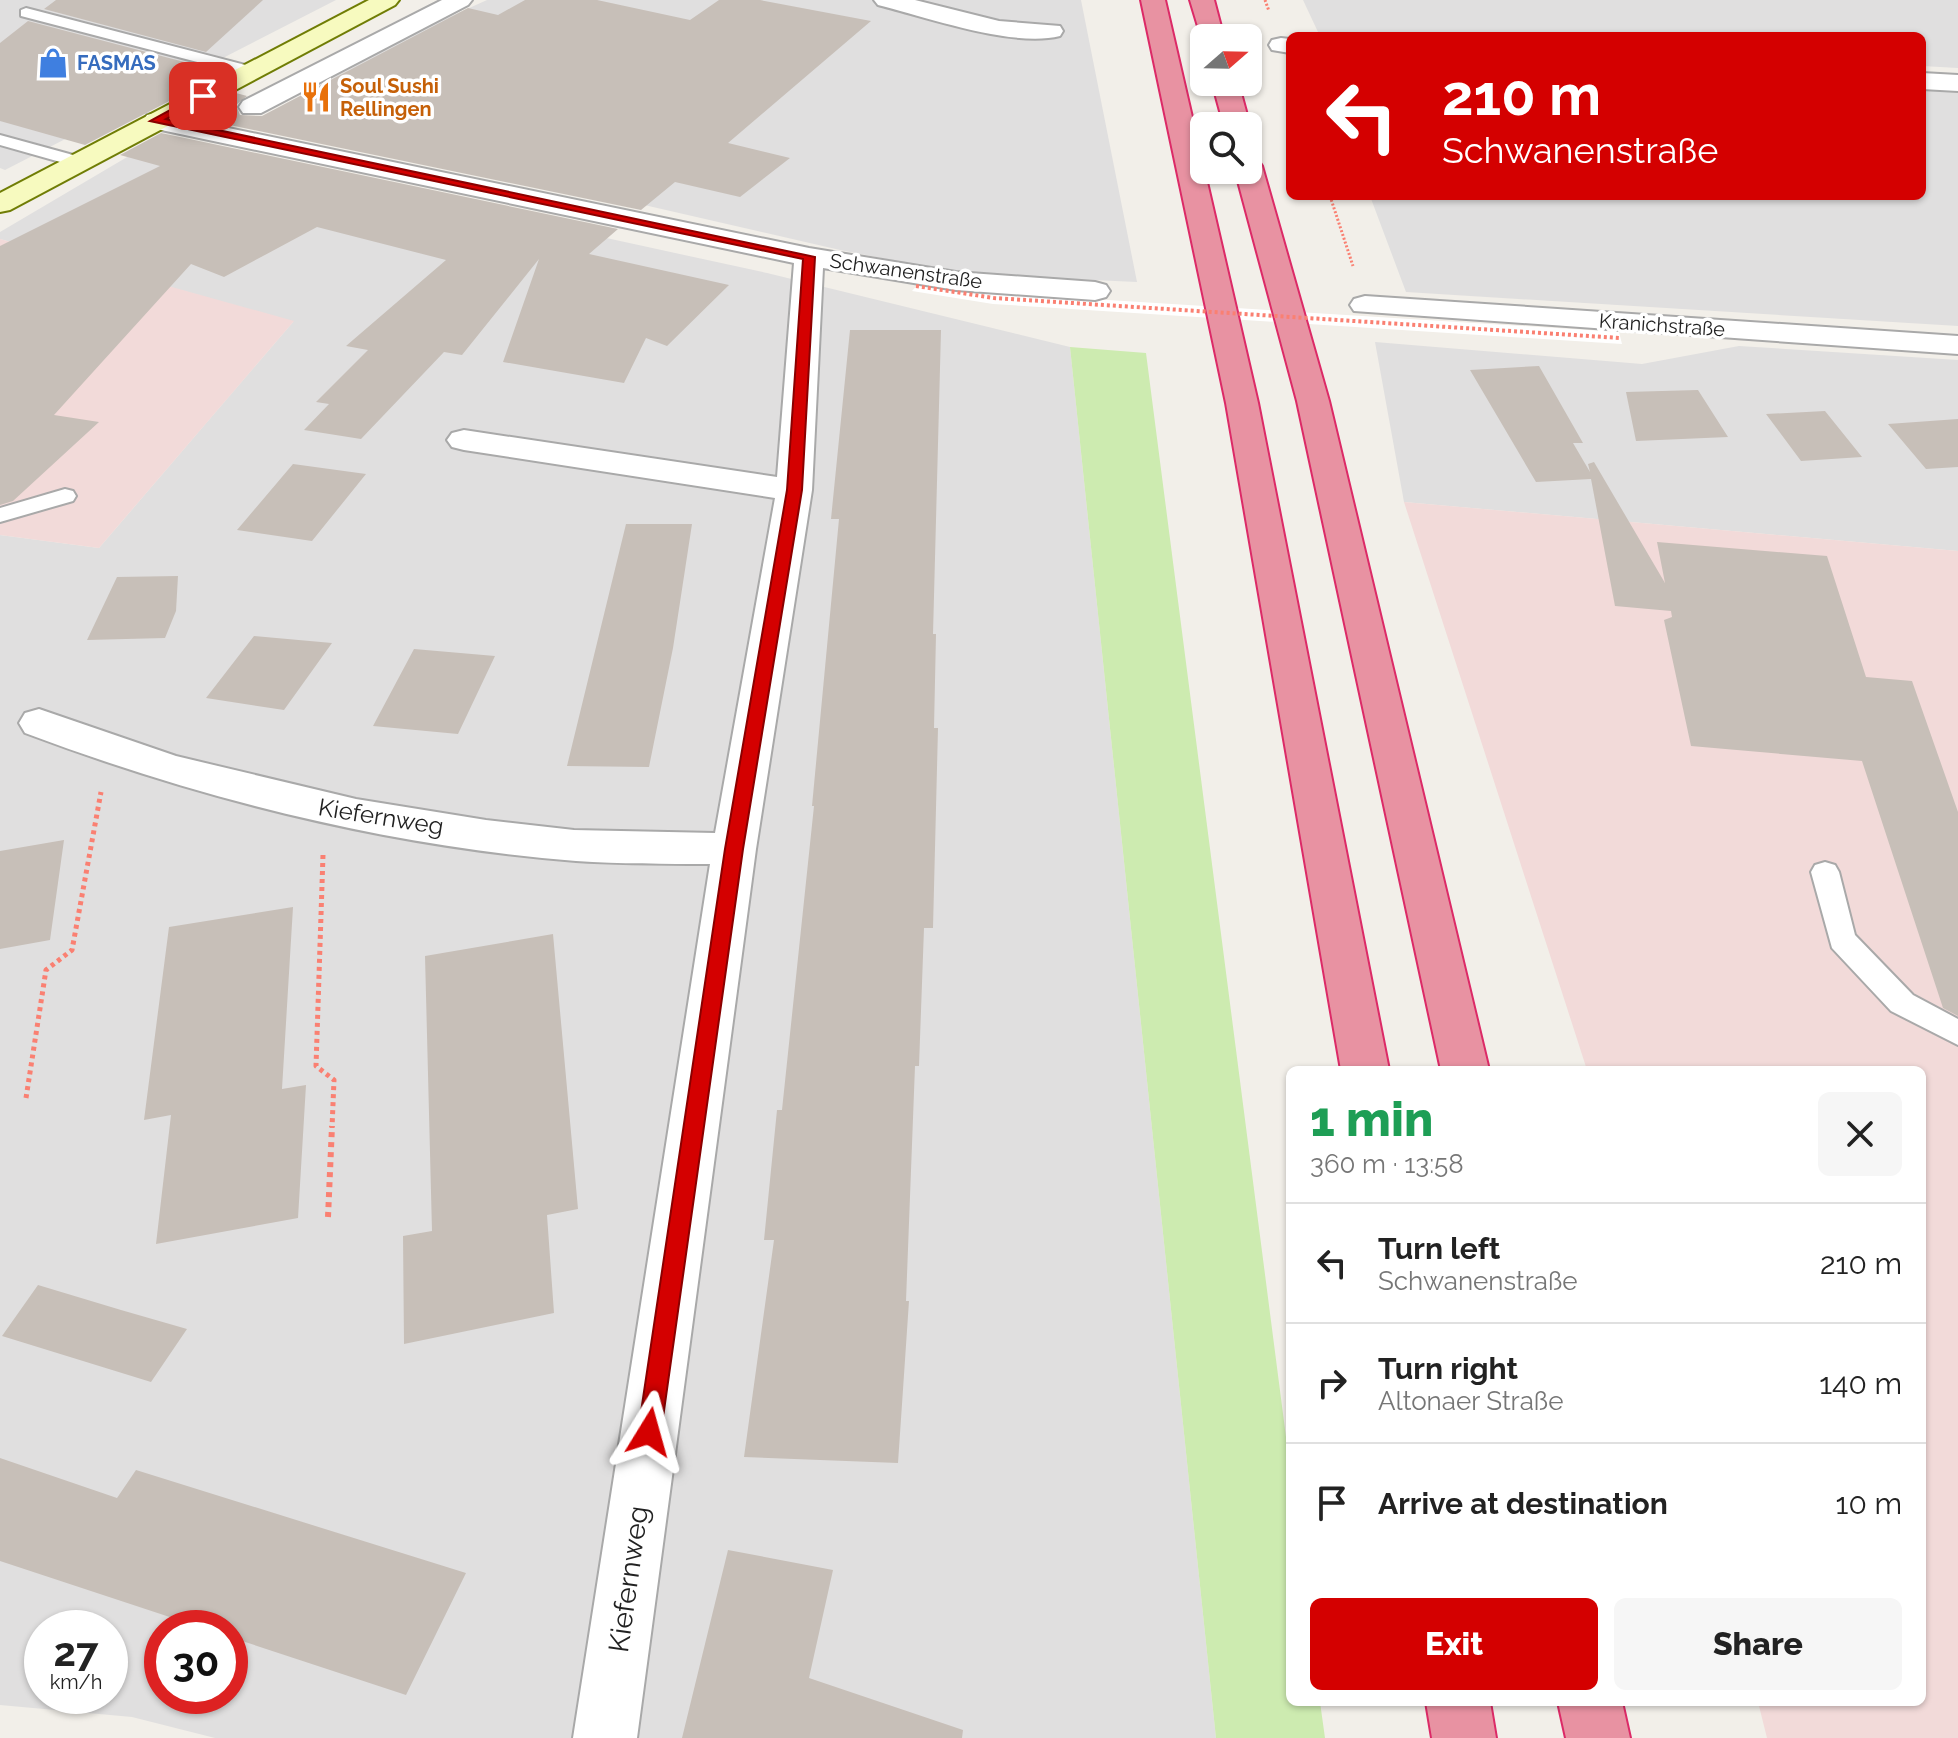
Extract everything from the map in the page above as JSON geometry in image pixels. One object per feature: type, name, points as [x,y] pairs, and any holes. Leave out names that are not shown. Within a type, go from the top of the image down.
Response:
[{"type":"highway","points":[[1153,0],[1242,403],[1364,1066]]},
{"type":"highway","points":[[1202,0],[1208,24]]},
{"type":"highway","points":[[1253,184],[1313,401],[1464,1066]]},
{"type":"highway","points":[[1459,1706],[1464,1738]]},
{"type":"highway","points":[[1591,1706],[1598,1738]]},
{"type":"main road","points":[[0,204],[387,0]]},
{"type":"street","points":[[252,107],[460,0]]},
{"type":"street","points":[[886,0],[999,28],[1051,31]]},
{"type":"street","points":[[1926,81],[1958,83]]},
{"type":"street","name":"Schwanenstraße","points":[[156,121],[809,257],[956,281],[1095,291]]},
{"type":"street","name":"Kiefernweg","points":[[605,1738],[734,849],[794,490],[809,257]]},
{"type":"street","name":"Kranichstraße","points":[[1365,305],[1958,345]]},
{"type":"street","points":[[464,440],[794,490]]},
{"type":"street","name":"Kiefernweg","points":[[39,723],[108,751],[324,810],[554,843],[734,849]]},
{"type":"lane","points":[[26,13],[251,71]]},
{"type":"lane","points":[[0,140],[78,162]]},
{"type":"lane","points":[[0,515],[65,496]]},
{"type":"lane","points":[[1825,872],[1842,940],[1902,1003],[1958,1033]]},
{"type":"path","points":[[1331,200],[1365,305]]},
{"type":"path","points":[[916,286],[994,298],[1620,338]]},
{"type":"path","points":[[26,1098],[46,970],[72,950],[108,751]]},
{"type":"path","points":[[324,810],[316,1066],[334,1080],[328,1217]]},
{"type":"shaded area","points":[[0,0],[336,0],[5,170],[0,168]]},
{"type":"shaded area","points":[[487,0],[1081,0],[1137,282],[963,274],[840,250],[261,117],[425,28]]},
{"type":"shaded area","points":[[1303,0],[1958,0],[1958,68],[1926,66],[1926,32],[1318,32]]},
{"type":"shaded area","points":[[1926,89],[1958,91],[1958,326],[1406,292],[1372,200],[1926,200]]},
{"type":"shaded area","points":[[156,140],[767,273],[1070,347],[1216,1738],[215,1738],[132,1717],[99,1714],[128,1714],[128,1610],[24,1610],[24,1707],[0,1705],[0,535],[99,548],[293,322],[0,239],[0,232]]},
{"type":"shaded area","points":[[0,239],[294,321],[99,548],[0,535]]},
{"type":"shaded area","points":[[1375,342],[1642,364],[1739,346],[1958,360],[1958,551],[1404,502]]},
{"type":"shaded area","points":[[1404,502],[1958,551],[1958,1738],[1767,1738],[1759,1706],[1926,1706],[1926,1066],[1586,1066]]},
{"type":"green space","points":[[1070,347],[1146,353],[1286,1437],[1286,1706],[1321,1706],[1325,1738],[1216,1738]]},
{"type":"pier","points":[[921,281],[995,293],[1619,332],[1622,344],[993,304],[912,291]]},
{"type":"building","points":[[56,0],[263,0],[206,52],[44,9]]},
{"type":"building","points":[[525,0],[597,0],[690,20],[719,0],[760,0],[871,21],[728,143],[790,158],[740,197],[675,182],[641,210],[191,117],[236,93],[247,96],[236,105],[240,115],[262,116],[468,8],[498,15]]},
{"type":"building","points":[[28,21],[192,64],[177,78],[202,84],[85,145],[0,121],[0,43]]},
{"type":"building","points":[[161,133],[618,229],[589,254],[729,285],[667,346],[646,338],[624,383],[503,362],[539,259],[462,355],[444,352],[361,439],[304,430],[329,404],[316,402],[368,350],[346,346],[446,260],[317,227],[224,277],[191,264],[54,415],[99,422],[13,501],[0,505],[0,246],[160,166],[120,155]]},
{"type":"building","points":[[850,330],[941,330],[933,634],[936,634],[934,728],[938,728],[933,928],[924,928],[919,1066],[915,1066],[906,1301],[909,1301],[898,1463],[744,1457],[774,1240],[764,1240],[777,1110],[782,1110],[814,806],[839,519],[831,519]]},
{"type":"building","points":[[1539,366],[1583,443],[1573,443],[1590,472],[1588,464],[1594,462],[1665,583],[1657,542],[1827,556],[1866,677],[1912,681],[1958,812],[1958,1016],[1943,1008],[1862,761],[1691,746],[1664,620],[1672,617],[1671,611],[1615,606],[1591,479],[1536,482],[1470,370]]},
{"type":"building","points":[[1698,390],[1728,437],[1636,441],[1626,392]]},
{"type":"building","points":[[1825,411],[1862,457],[1801,461],[1766,414]]},
{"type":"building","points":[[1958,419],[1958,467],[1926,469],[1888,424]]},
{"type":"building","points":[[293,464],[366,474],[312,541],[237,530]]},
{"type":"building","points":[[626,524],[692,524],[673,648],[649,767],[567,766]]},
{"type":"building","points":[[178,576],[176,611],[165,638],[87,640],[117,577]]},
{"type":"building","points":[[254,636],[332,643],[284,710],[206,698]]},
{"type":"building","points":[[414,649],[495,656],[458,734],[373,726]]},
{"type":"building","points":[[64,840],[50,940],[0,949],[0,851]]},
{"type":"building","points":[[293,907],[282,1089],[306,1085],[298,1218],[156,1244],[171,1115],[144,1120],[169,927]]},
{"type":"building","points":[[553,934],[578,1209],[547,1215],[554,1313],[404,1344],[403,1236],[432,1231],[425,956]]},
{"type":"building","points":[[38,1285],[187,1329],[151,1382],[2,1336]]},
{"type":"building","points":[[0,1458],[117,1498],[136,1470],[466,1573],[406,1695],[248,1643],[248,1610],[148,1610],[0,1561]]},
{"type":"building","points":[[728,1550],[833,1570],[809,1678],[963,1730],[962,1738],[682,1738]]},
{"type":"place","name":"FASMAS","points":[[53,63]]},
{"type":"place","name":"Soul Sushi Rellingen","points":[[316,97]]},
{"type":"route","points":[[203,96],[156,121],[809,257],[794,490],[734,849],[649,1432]]}]
